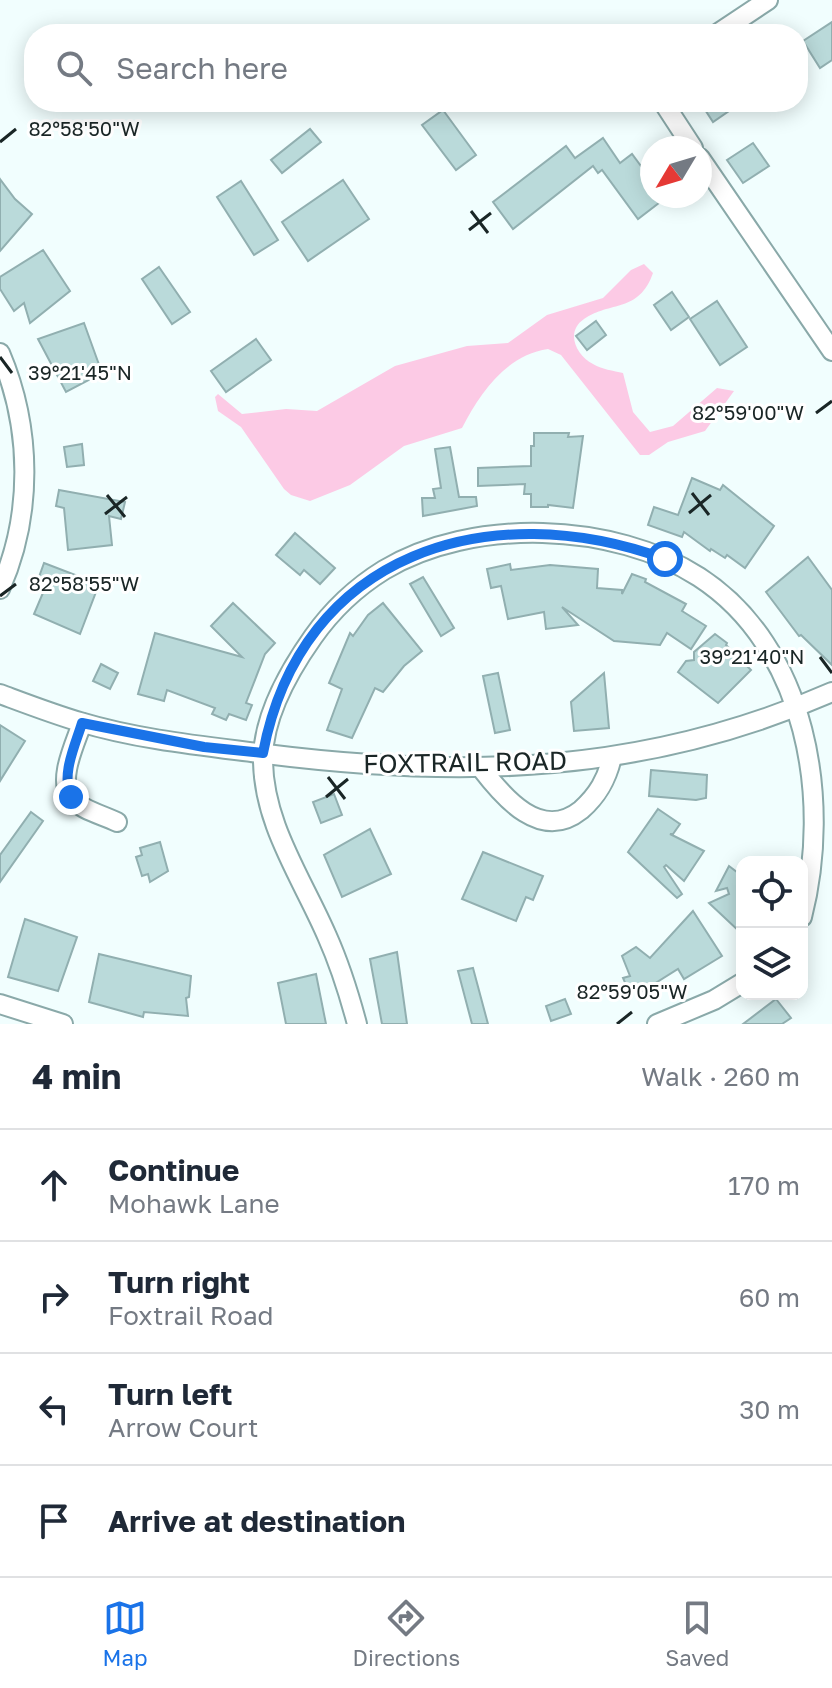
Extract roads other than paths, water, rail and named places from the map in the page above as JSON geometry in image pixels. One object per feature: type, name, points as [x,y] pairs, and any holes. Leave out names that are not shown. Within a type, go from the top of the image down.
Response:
[{"type":"street","points":[[732,24],[768,0]]},
{"type":"street","points":[[670,112],[685,136]]},
{"type":"street","points":[[712,175],[831,347]]},
{"type":"street","points":[[0,353],[20,409],[24,478],[19,533],[0,589]]},
{"type":"street","points":[[357,1024],[345,979],[327,934],[300,883],[279,832],[264,788],[263,753],[269,723],[302,652],[351,593],[387,568],[478,536],[553,534],[595,538],[631,546],[665,559],[730,599],[758,627],[784,661],[823,741]]},
{"type":"street","name":"FOXTRAIL ROAD","points":[[0,694],[82,723],[204,747],[335,763],[481,768],[612,757],[766,719],[832,692]]},
{"type":"street","points":[[82,723],[66,786],[71,797],[81,806],[117,822]]},
{"type":"street","points":[[481,768],[497,789],[517,807],[536,817],[561,821],[574,815],[598,792],[607,776],[612,757]]},
{"type":"street","points":[[808,903],[823,867],[832,811]]},
{"type":"street","points":[[657,1024],[714,1000],[736,987]]},
{"type":"street","points":[[0,1004],[63,1024]]}]
